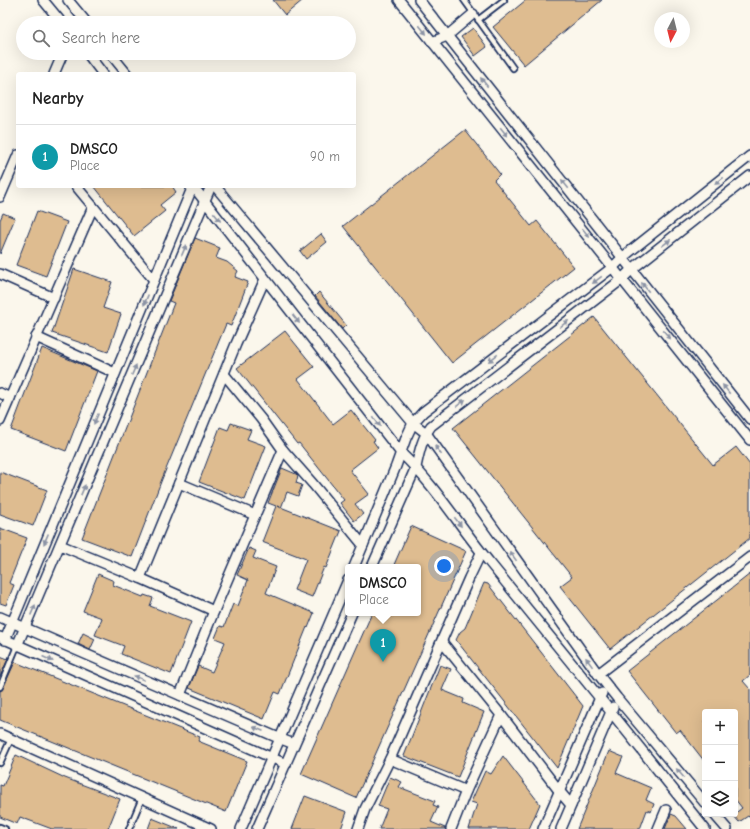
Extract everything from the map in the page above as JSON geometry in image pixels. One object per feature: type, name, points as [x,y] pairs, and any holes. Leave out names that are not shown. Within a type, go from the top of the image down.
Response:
[{"type":"street","points":[[43,0],[56,16]]},
{"type":"street","points":[[68,0],[81,16]]},
{"type":"street","points":[[399,0],[750,440]]},
{"type":"street","points":[[419,0],[750,419]]},
{"type":"street","points":[[432,42],[447,36],[476,17]]},
{"type":"street","points":[[55,72],[60,60]]},
{"type":"street","points":[[93,60],[102,72]]},
{"type":"street","points":[[116,60],[125,72]]},
{"type":"street","points":[[355,564],[413,424],[423,412],[613,267],[750,156]]},
{"type":"street","points":[[0,197],[16,160]]},
{"type":"street","points":[[373,564],[416,467],[419,452],[426,433],[431,426],[621,280],[631,270],[750,176]]},
{"type":"street","points":[[78,188],[154,280]]},
{"type":"street","points":[[192,188],[11,622],[2,638],[17,646],[286,764]]},
{"type":"street","points":[[195,188],[401,453],[416,467],[481,552],[600,697],[705,829]]},
{"type":"street","points":[[17,646],[209,188]]},
{"type":"street","points":[[217,188],[413,424],[426,433],[616,698],[702,799]]},
{"type":"street","points":[[0,421],[93,207]]},
{"type":"street","points":[[0,274],[54,298]]},
{"type":"street","points":[[140,578],[236,344],[265,280]]},
{"type":"street","points":[[36,337],[116,373]]},
{"type":"street","points":[[224,374],[261,419],[283,450],[363,545]]},
{"type":"street","points":[[0,393],[10,398]]},
{"type":"street","points":[[180,695],[214,611],[283,450]]},
{"type":"street","points":[[179,482],[254,516]]},
{"type":"street","points":[[60,545],[214,611]]},
{"type":"street","points":[[358,829],[481,552]]},
{"type":"street","points":[[598,674],[750,557]]},
{"type":"street","points":[[241,829],[345,587]]},
{"type":"street","points":[[257,829],[351,616]]},
{"type":"street","points":[[0,617],[294,744]]},
{"type":"street","points":[[442,642],[571,805]]},
{"type":"street","points":[[544,829],[606,684]]},
{"type":"street","points":[[561,829],[612,712],[616,698]]},
{"type":"street","points":[[451,829],[466,791],[501,715]]},
{"type":"street","points":[[0,734],[211,829]]},
{"type":"street","points":[[390,759],[466,791]]},
{"type":"street","points":[[658,829],[666,810]]},
{"type":"street","points":[[717,817],[727,829]]},
{"type":"lane","points":[[464,0],[513,68]]},
{"type":"lane","points":[[476,17],[504,0]]},
{"type":"lane","points":[[0,687],[17,646]]},
{"type":"lane","points":[[0,763],[11,739]]},
{"type":"lane","points":[[129,829],[142,798]]},
{"type":"lane","points":[[0,827],[5,829]]},
{"type":"building","points":[[273,0],[303,0],[285,15]]},
{"type":"building","points":[[526,0],[602,0],[524,65],[493,27]]},
{"type":"building","points":[[473,28],[487,47],[475,56],[461,37]]},
{"type":"building","points":[[465,130],[500,174],[494,180],[531,226],[537,221],[574,267],[452,363],[343,226]]},
{"type":"building","points":[[96,188],[173,188],[176,192],[160,205],[165,211],[134,236]]},
{"type":"building","points":[[37,211],[67,222],[46,276],[16,265]]},
{"type":"building","points":[[3,213],[15,218],[0,254],[0,220]]},
{"type":"building","points":[[321,234],[327,242],[306,259],[300,251]]},
{"type":"building","points":[[195,238],[220,248],[216,258],[227,262],[238,271],[235,277],[248,282],[231,326],[226,324],[162,479],[132,557],[82,538],[174,303],[169,301]]},
{"type":"building","points":[[74,269],[112,282],[103,308],[121,314],[108,352],[52,333]]},
{"type":"building","points":[[319,292],[346,325],[342,329],[315,296]]},
{"type":"building","points":[[594,317],[713,465],[736,447],[750,465],[750,538],[610,649],[560,586],[572,577],[453,428]]},
{"type":"building","points":[[285,331],[314,367],[298,379],[333,424],[351,410],[375,440],[373,441],[378,448],[350,470],[369,494],[355,504],[363,514],[354,521],[340,503],[344,500],[299,443],[297,444],[237,368]]},
{"type":"building","points":[[42,348],[97,371],[66,451],[11,430]]},
{"type":"building","points":[[231,423],[251,430],[247,439],[266,446],[245,500],[199,482],[220,427],[228,430]]},
{"type":"building","points":[[282,468],[296,474],[298,476],[296,483],[302,485],[298,496],[287,492],[281,507],[341,531],[312,597],[294,590],[306,559],[262,542],[276,506],[268,503]]},
{"type":"building","points":[[0,472],[47,490],[33,526],[0,514]]},
{"type":"building","points":[[411,526],[466,551],[356,798],[301,774],[371,616],[421,616],[421,564],[394,564]]},
{"type":"building","points":[[0,528],[27,538],[9,583],[14,585],[6,605],[0,603]]},
{"type":"building","points":[[249,548],[256,551],[253,558],[276,567],[266,593],[314,613],[280,694],[275,692],[264,719],[189,688],[198,666],[212,672],[225,642],[215,638],[220,626],[224,627],[233,604],[238,606],[248,580],[237,575]]},
{"type":"building","points":[[98,574],[114,581],[113,585],[143,597],[144,595],[153,598],[150,606],[191,622],[171,674],[121,654],[124,646],[95,635],[102,618],[83,611]]},
{"type":"building","points":[[750,574],[750,675],[743,681],[750,689],[750,818],[748,816],[739,822],[735,817],[738,817],[738,811],[742,808],[738,803],[738,709],[702,709],[702,758],[680,730],[676,733],[627,671]]},
{"type":"building","points":[[484,583],[488,584],[583,706],[557,768],[456,640],[460,632],[465,628]]},
{"type":"building","points":[[83,633],[95,639],[90,650],[78,644]]},
{"type":"building","points":[[0,656],[8,659],[0,677]]},
{"type":"building","points":[[15,662],[200,737],[198,741],[247,761],[226,812],[0,720],[0,691],[3,688]]},
{"type":"building","points":[[440,665],[451,669],[442,690],[464,699],[463,703],[484,712],[458,777],[404,756]]},
{"type":"building","points":[[609,751],[623,757],[616,773],[651,788],[646,800],[654,804],[651,812],[647,810],[640,829],[577,829]]},
{"type":"building","points":[[16,755],[65,778],[120,799],[108,829],[52,829],[20,817],[17,824],[0,817],[0,785],[3,786]]},
{"type":"building","points":[[503,756],[540,804],[529,829],[469,829],[477,804],[471,802],[485,771],[491,774]]},
{"type":"building","points":[[390,777],[402,782],[399,787],[435,801],[433,805],[438,807],[431,822],[445,829],[379,829],[387,809],[378,806]]},
{"type":"building","points":[[305,796],[347,812],[341,829],[292,829]]},
{"type":"building","points":[[671,814],[676,816],[687,829],[665,829]]},
{"type":"building","points":[[152,818],[179,829],[148,829]]},
{"type":"place","name":"DMSCO","points":[[383,662]]}]
